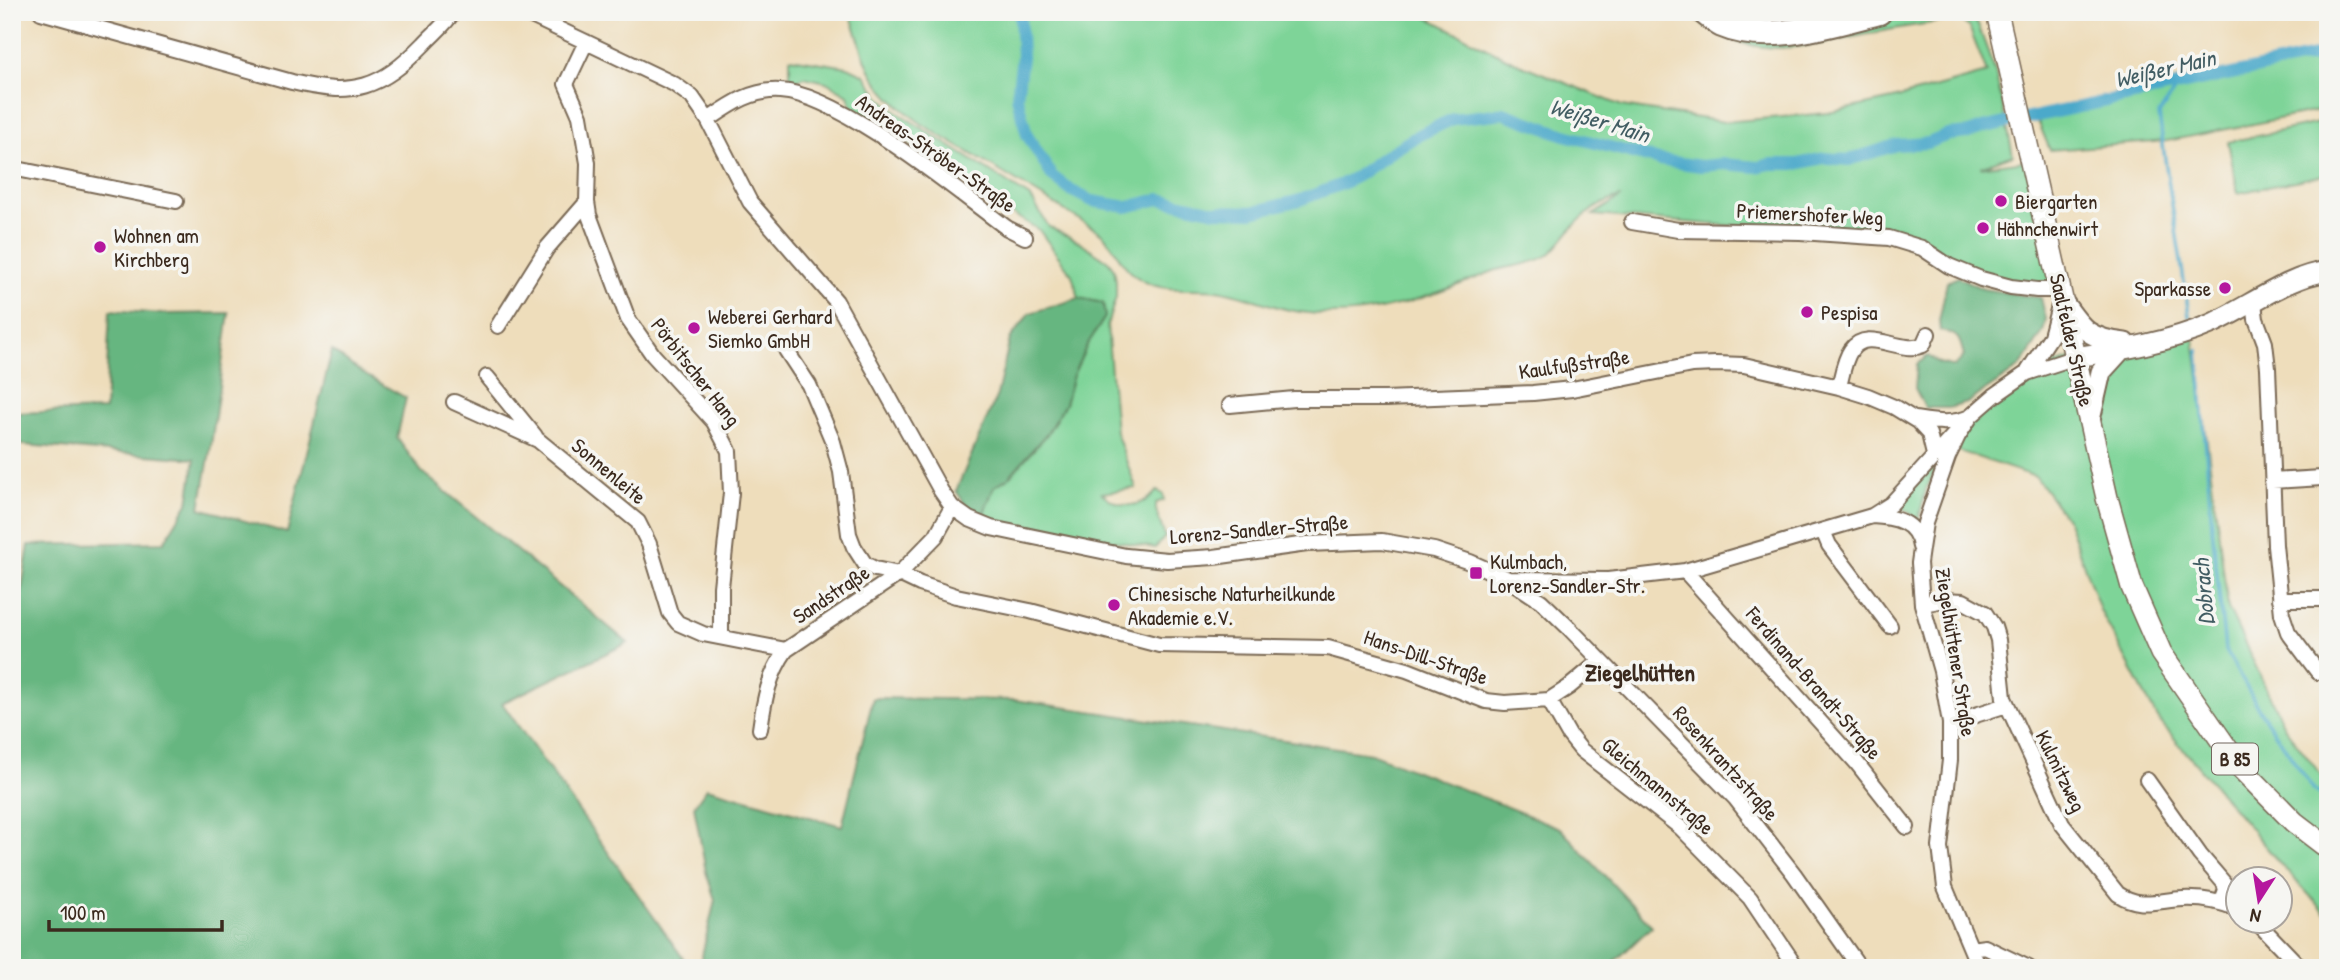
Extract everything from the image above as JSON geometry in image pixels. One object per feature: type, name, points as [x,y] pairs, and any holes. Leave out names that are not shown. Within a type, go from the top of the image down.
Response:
[{"type":"highway","points":[[1704,12],[1720,24],[1729,21],[1767,34],[1789,32],[1879,12]]},
{"type":"main road","name":"Saalfelder Straße","points":[[1997,12],[2107,498],[2132,587],[2161,653],[2239,766],[2294,822],[2328,848]]},
{"type":"street","points":[[41,12],[163,48],[292,82],[326,88],[359,87],[381,80],[409,60],[456,14]]},
{"type":"street","points":[[523,12],[674,84],[692,97],[708,120],[750,202],[836,301],[952,508]]},
{"type":"street","name":"Pörbitscher Hang","points":[[586,42],[566,84],[580,116],[588,163],[587,202],[605,261],[628,319],[653,355],[714,422],[729,451],[732,485],[722,587],[721,636]]},
{"type":"street","name":"Andreas-Ströber-Straße","points":[[708,120],[747,96],[781,91],[803,95],[834,109],[880,136],[1007,228],[1025,237]]},
{"type":"street","points":[[12,168],[176,201]]},
{"type":"street","points":[[498,326],[547,248],[587,202]]},
{"type":"street","name":"Priemershofer Weg","points":[[1632,222],[1678,230],[1800,232],[1889,238],[1922,248],[1950,266],[1981,279],[2061,295]]},
{"type":"street","points":[[1971,416],[2027,373],[2076,357],[2131,348],[2210,325],[2286,284],[2315,272],[2328,271]]},
{"type":"street","points":[[2061,295],[2080,326],[2092,337],[2131,348]]},
{"type":"street","points":[[2027,373],[2051,336],[2061,295]]},
{"type":"street","points":[[2254,302],[2256,319],[2265,343],[2268,368],[2276,570],[2280,599],[2288,632],[2318,672]]},
{"type":"street","points":[[1839,387],[1851,349],[1864,340],[1917,348],[1923,345],[1928,334]]},
{"type":"street","points":[[2090,421],[2101,372],[2131,348]]},
{"type":"street","name":"Hans-Dill-Straße","points":[[786,350],[809,385],[833,442],[841,472],[849,534],[865,564],[956,596],[1030,611],[1148,643],[1184,647],[1328,648],[1407,670],[1486,701],[1505,703],[1549,700]]},
{"type":"street","name":"Kaulfußstraße","points":[[1230,405],[1294,399],[1385,399],[1534,393],[1572,389],[1692,365],[1716,363],[1744,365],[1839,387],[1868,396],[1914,419],[1940,423],[1959,421],[1971,416]]},
{"type":"street","points":[[487,377],[538,440]]},
{"type":"street","name":"Sonnenleite","points":[[454,402],[538,440],[638,522],[649,544],[670,613],[678,623],[703,634],[721,636]]},
{"type":"street","name":"Lorenz-Sandler-Straße","points":[[952,508],[991,528],[1126,556],[1202,558],[1307,544],[1382,541],[1434,550],[1508,579],[1608,580],[1685,571],[1872,516],[1891,503],[1941,456],[1971,416]]},
{"type":"street","points":[[1914,419],[1929,434],[1941,456]]},
{"type":"street","name":"Ziegelhüttener Straße","points":[[1941,456],[1925,523],[1919,563],[1922,604],[1941,671],[1950,723],[1950,760],[1940,847],[1945,887],[1979,968]]},
{"type":"street","points":[[2272,481],[2322,478],[2328,474]]},
{"type":"street","name":"Sandstraße","points":[[760,729],[775,664],[786,650],[899,574],[936,536],[952,508]]},
{"type":"street","name":"Lorenz-Sandler-Straße","points":[[1872,516],[1895,517],[1909,525],[1916,534],[1921,549]]},
{"type":"street","points":[[1823,531],[1829,545],[1890,626]]},
{"type":"street","name":"Ferdinand-Brandt-Straße","points":[[1685,571],[1856,762],[1908,827]]},
{"type":"street","name":"Rosenkrantzstraße","points":[[1508,579],[1541,601],[1735,798],[1794,874],[1860,968]]},
{"type":"street","points":[[2280,599],[2328,599]]},
{"type":"street","name":"Kulmitzweg","points":[[1922,604],[1945,600],[1963,601],[1985,613],[1998,640],[2000,680],[2007,705],[2062,824],[2118,894],[2127,901],[2138,903],[2202,899],[2224,904]]},
{"type":"street","points":[[721,636],[786,650]]},
{"type":"street","points":[[1549,700],[1600,661]]},
{"type":"street","name":"Gleichmannstraße","points":[[1549,700],[1581,750],[1681,828],[1750,898],[1797,968]]},
{"type":"street","points":[[1950,723],[2007,705]]},
{"type":"street","points":[[2147,780],[2200,855],[2224,883],[2226,890],[2221,903]]},
{"type":"street","points":[[2268,934],[2301,968]]},
{"type":"street","points":[[1971,949],[1985,947],[2029,968]]},
{"type":"green space","points":[[849,12],[1417,12],[1512,61],[1622,106],[1724,122],[1828,113],[1893,99],[1987,73],[1969,27],[1959,19],[1824,43],[1776,48],[1731,40],[1709,29],[1688,12],[1698,12],[1716,28],[1870,23],[1933,12],[1967,12],[1978,25],[1995,71],[2013,155],[1980,167],[2032,160],[2060,290],[2015,288],[1889,238],[1593,215],[1621,197],[1588,213],[1547,256],[1498,270],[1421,298],[1373,310],[1325,314],[1300,312],[1217,290],[1160,287],[1143,281],[1130,271],[1097,230],[938,134],[896,103],[874,77]]},
{"type":"green space","points":[[2328,56],[2328,109],[2167,141],[2050,150],[2037,119]]},
{"type":"green space","points":[[790,58],[848,67],[865,75],[880,97],[900,114],[1031,198],[1049,227],[1080,242],[1108,261],[1114,269],[1116,297],[1107,325],[1116,432],[1136,488],[1102,493],[1123,505],[1137,504],[1157,491],[1163,494],[1164,500],[1156,503],[1156,510],[1165,537],[1155,548],[995,521],[983,515],[994,487],[1009,477],[1046,436],[1065,404],[1073,375],[1087,345],[1105,317],[1103,303],[1079,298],[1072,275],[1039,230],[984,197],[894,131],[853,111],[848,95],[826,82],[804,77],[790,83]]},
{"type":"green space","points":[[2328,121],[2328,174],[2238,193],[2228,142]]},
{"type":"green space","points":[[1958,277],[1983,289],[2041,298],[2046,319],[2043,332],[2020,367],[1967,403],[1949,408],[1925,408],[1915,388],[1917,364],[1928,356],[1939,363],[1955,367],[1964,356],[1958,338],[1951,333],[1940,331],[1939,321],[1947,282]]},
{"type":"green space","points":[[1079,298],[1103,303],[1105,317],[1087,345],[1073,375],[1065,404],[1047,433],[1009,477],[994,487],[983,515],[968,508],[956,491],[997,395],[1010,339],[1030,313]]},
{"type":"green space","points":[[110,310],[163,314],[229,313],[200,508],[287,533],[332,351],[362,373],[406,398],[397,438],[422,472],[628,643],[502,703],[690,968],[12,968],[12,607],[19,606],[29,545],[164,542],[188,503],[195,459],[12,444],[12,413],[105,410]]},
{"type":"green space","points":[[2193,330],[2228,608],[2285,728],[2328,784],[2328,915],[2294,879],[2294,864],[2280,864],[2157,718],[2100,610],[2068,521],[2036,477],[1953,449],[1971,416],[2027,373],[2076,357],[2091,414],[2101,372],[2140,345]]},
{"type":"green space","points":[[1933,467],[1935,471],[1926,489],[1918,521],[1897,504]]},
{"type":"green space","points":[[873,698],[1015,700],[1371,753],[1560,828],[1652,926],[1608,968],[699,968],[715,900],[706,872],[694,806],[707,788],[842,826]]},
{"type":"waterway","name":"Weißer Main","points":[[1020,12],[1022,57],[1017,97],[1027,135],[1052,176],[1070,190],[1092,201],[1127,207],[1160,199],[1215,211],[1252,212],[1300,200],[1342,184],[1419,135],[1453,119],[1503,113],[1565,135],[1659,160],[1701,166],[1724,164],[1757,167],[1797,164],[1824,158],[1849,160],[1896,145],[1928,143],[1948,135],[1969,133],[2328,53]]},
{"type":"waterway","name":"Dobrach","points":[[2179,84],[2159,114],[2189,316]]},
{"type":"waterway","name":"Dobrach","points":[[2198,350],[2225,649],[2260,711],[2314,790],[2328,799]]},
{"type":"place","name":"Biergarten","points":[[2001,201]]},
{"type":"place","name":"Hähnchenwirt","points":[[1983,228]]},
{"type":"place","name":"Wohnen am Kirchberg","points":[[100,247]]},
{"type":"place","name":"Sparkasse","points":[[2225,288]]},
{"type":"place","name":"Pespisa","points":[[1807,312]]},
{"type":"place","name":"Weberei Gerhard Siemko GmbH","points":[[694,328]]},
{"type":"place","name":"Kulmbach, Lorenz-Sandler-Str.","points":[[1476,573]]},
{"type":"place","name":"Chinesische Naturheilkunde Akademie e.V.","points":[[1114,605]]},
{"type":"district","name":"Ziegelhütten","points":[[1640,672]]}]
